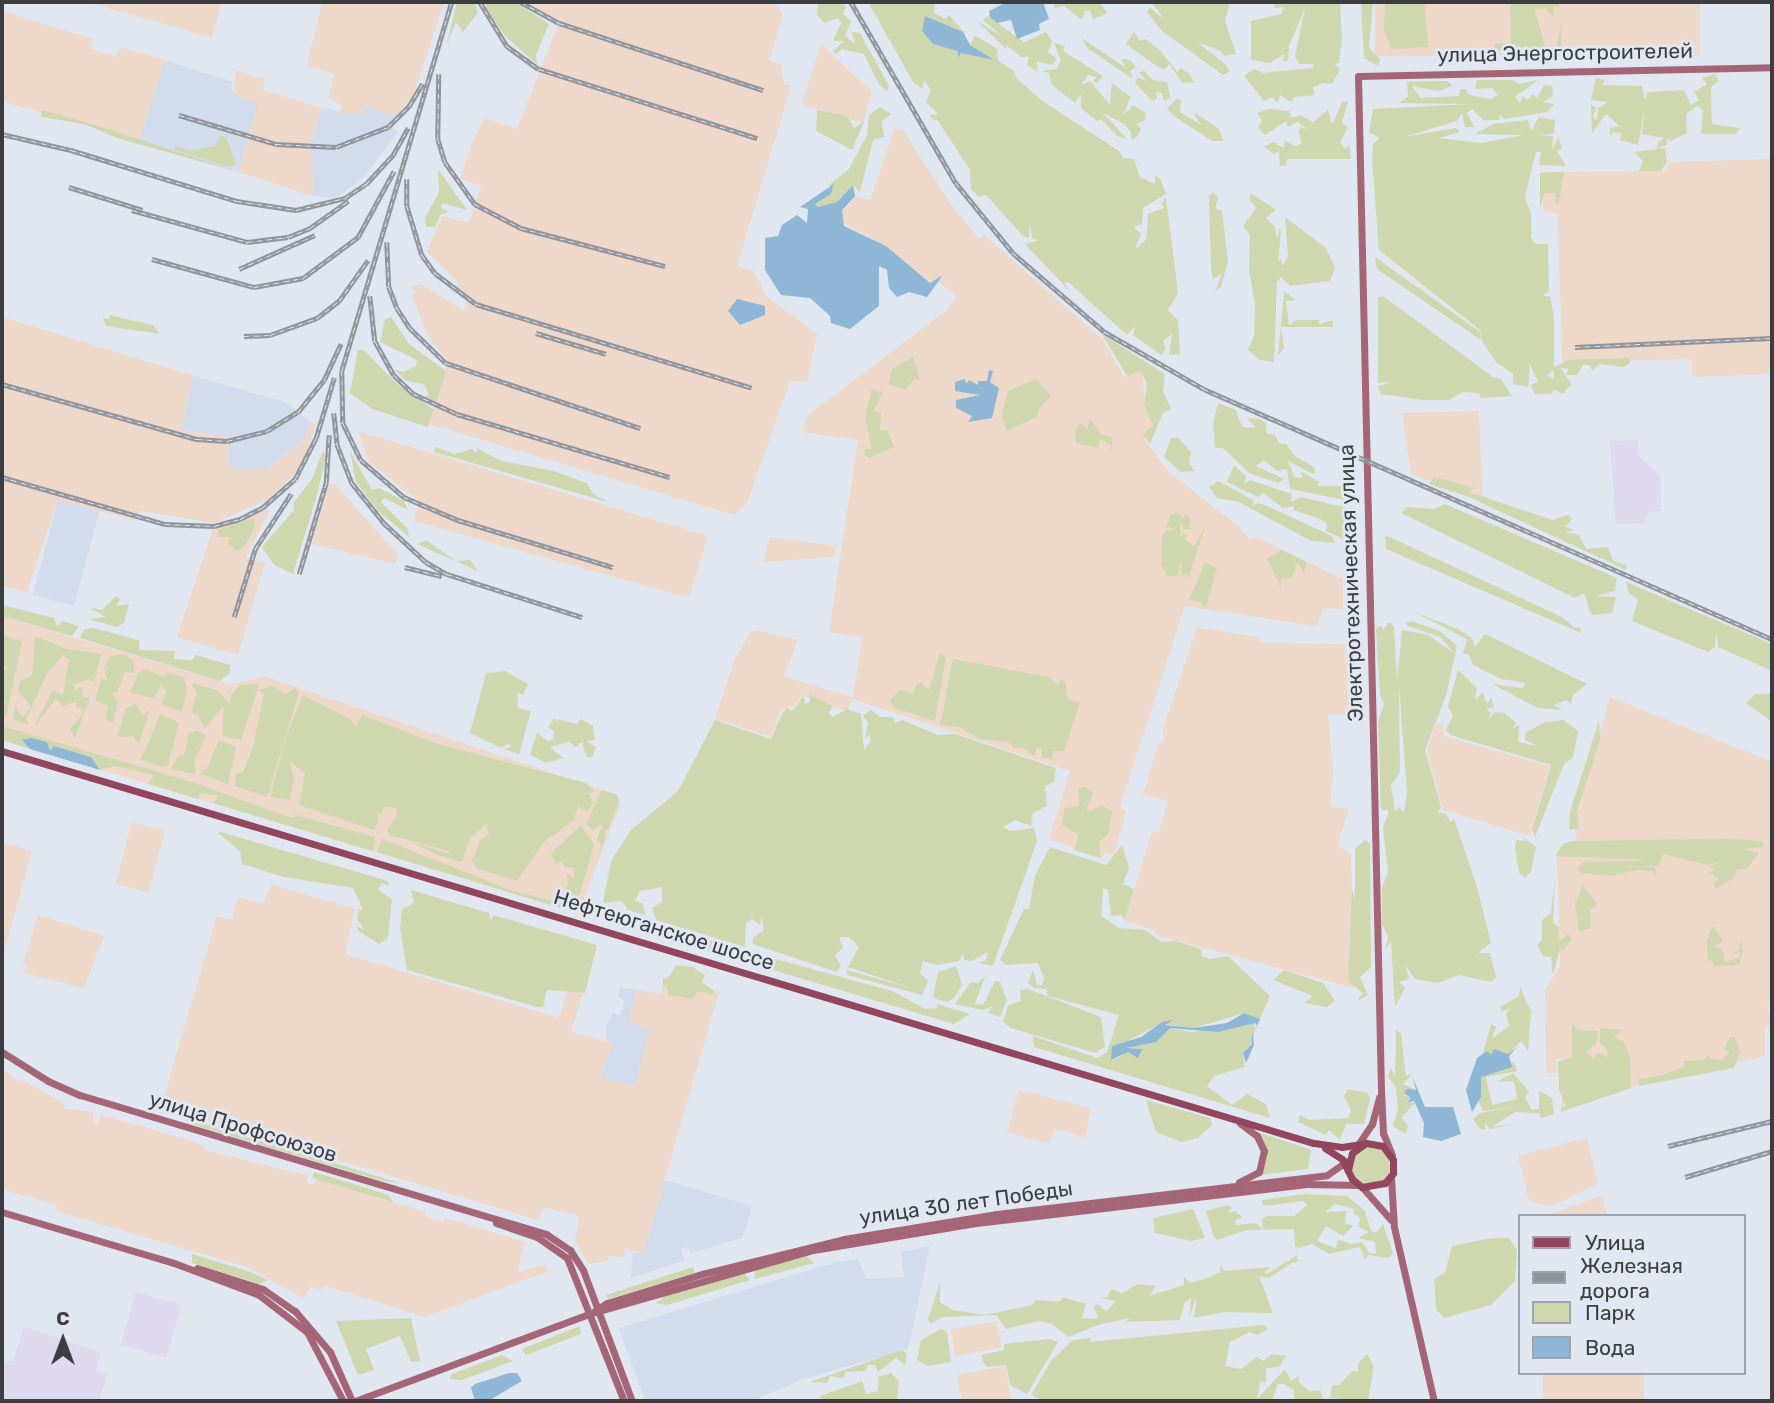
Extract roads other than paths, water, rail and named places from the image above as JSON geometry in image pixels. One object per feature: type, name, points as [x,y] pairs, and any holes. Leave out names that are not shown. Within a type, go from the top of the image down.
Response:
[{"type":"main road","name":"улица Энергостроителей","points":[[1358,76],[1772,67]]},
{"type":"main road","name":"Электротехническая улица","points":[[1358,76],[1381,1090]]},
{"type":"main road","name":"Нефтеюганское шоссе","points":[[2,751],[1315,1143]]},
{"type":"main road","name":"улица Профсоюзов","points":[[2,1052],[48,1081],[80,1096],[483,1217],[531,1228],[560,1242],[583,1270],[632,1401]]},
{"type":"main road","points":[[1348,1164],[1372,1124],[1381,1090]]},
{"type":"main road","points":[[1381,1090],[1383,1133],[1392,1156],[1394,1227],[1434,1401]]},
{"type":"main road","points":[[1232,1185],[1255,1175],[1264,1162],[1261,1141],[1236,1120]]},
{"type":"main road","points":[[1315,1143],[1360,1146],[1379,1144],[1392,1156]]},
{"type":"main road","points":[[1315,1143],[1348,1164],[1360,1186],[1382,1206],[1394,1227]]},
{"type":"main road","name":"улица 30 лет Победы","points":[[354,1401],[600,1310],[772,1255],[997,1214],[1327,1175],[1348,1164]]},
{"type":"main road","points":[[1360,1186],[1377,1187],[1391,1177]]},
{"type":"main road","name":"улица 30 лет Победы","points":[[600,1310],[748,1266],[904,1233],[1307,1184],[1360,1186]]},
{"type":"main road","points":[[2,1212],[251,1284],[289,1306],[323,1341],[354,1401]]},
{"type":"main road","name":"улица Профсоюзов","points":[[483,1217],[559,1251],[575,1273],[624,1401]]},
{"type":"main road","points":[[174,1263],[259,1295],[285,1311],[317,1347],[343,1401]]},
{"type":"water","points":[[1007,2],[1043,2],[1049,19],[1039,24],[1040,30],[1017,39],[1011,20],[997,23],[990,17],[989,11]]},
{"type":"water","points":[[925,16],[963,32],[970,45],[994,60],[961,53],[958,58],[958,51],[933,44],[922,31]]},
{"type":"water","points":[[834,184],[831,194],[815,204],[818,207],[837,202],[853,185],[855,196],[842,210],[844,226],[886,246],[930,283],[943,275],[927,297],[909,292],[897,297],[889,288],[887,270],[879,266],[879,306],[850,329],[831,323],[830,316],[810,298],[781,295],[765,270],[765,238],[778,236],[782,225],[797,215],[807,223],[808,209],[800,207]]},
{"type":"water","points":[[737,299],[765,306],[765,315],[740,325],[728,311]]},
{"type":"water","points":[[989,370],[993,371],[990,382],[999,388],[992,418],[968,422],[972,416],[956,408],[956,400],[980,395],[955,391],[955,382],[965,379],[966,384],[969,380],[978,385],[978,381],[987,381]]},
{"type":"water","points":[[31,738],[47,742],[50,751],[54,746],[91,757],[100,770],[30,749],[22,740]]},
{"type":"water","points":[[1244,1013],[1260,1019],[1253,1035],[1254,1045],[1246,1063],[1243,1053],[1252,1044],[1252,1036],[1257,1025],[1255,1023],[1218,1032],[1170,1028],[1156,1042],[1126,1048],[1142,1049],[1138,1058],[1128,1052],[1111,1060],[1112,1046],[1141,1037],[1162,1022],[1173,1020],[1165,1025],[1194,1028],[1227,1023]]},
{"type":"water","points":[[1517,1047],[1509,1056],[1512,1067],[1481,1077],[1481,1097],[1472,1112],[1466,1090],[1477,1058],[1487,1051],[1491,1055],[1494,1049],[1508,1054]]},
{"type":"water","points":[[1412,1076],[1425,1107],[1453,1107],[1461,1134],[1441,1141],[1423,1137],[1424,1123],[1414,1101],[1407,1103],[1411,1098],[1404,1093],[1407,1089],[1416,1090]]},
{"type":"water","points":[[517,1373],[522,1381],[488,1401],[475,1401],[471,1388],[475,1384]]},
{"type":"railway","points":[[452,2],[342,371],[343,423],[361,460],[404,497],[458,520],[613,567]]},
{"type":"railway","points":[[480,2],[507,46],[539,69],[757,138]]},
{"type":"railway","points":[[521,2],[559,23],[763,90]]},
{"type":"railway","points":[[851,2],[956,183],[1013,253],[1105,332],[1204,389],[1772,639]]},
{"type":"railway","points":[[439,74],[438,139],[445,162],[475,204],[521,228],[665,266]]},
{"type":"railway","points":[[179,115],[276,144],[336,147],[388,127],[409,106],[422,84]]},
{"type":"railway","points":[[2,134],[71,150],[237,201],[296,210],[345,198],[366,184],[393,155],[408,128]]},
{"type":"railway","points":[[152,259],[254,287],[303,278],[358,237],[394,171]]},
{"type":"railway","points":[[407,179],[407,206],[422,255],[435,273],[476,304],[752,388]]},
{"type":"railway","points":[[69,187],[143,210]]},
{"type":"railway","points":[[132,210],[247,242],[288,237],[310,228],[348,201]]},
{"type":"railway","points":[[239,269],[315,235]]},
{"type":"railway","points":[[387,242],[389,287],[397,308],[410,328],[446,363],[640,428]]},
{"type":"railway","points":[[244,336],[270,335],[317,318],[339,301],[368,260]]},
{"type":"railway","points":[[370,296],[375,341],[394,375],[414,394],[457,414],[670,477]]},
{"type":"railway","points":[[536,333],[606,354]]},
{"type":"railway","points":[[1575,347],[1772,338]]},
{"type":"railway","points":[[2,384],[197,439],[227,441],[267,431],[298,412],[324,380],[341,344]]},
{"type":"railway","points":[[2,477],[165,524],[214,526],[240,519],[262,508],[295,479],[316,438],[334,378]]},
{"type":"railway","points":[[334,413],[337,444],[352,483],[385,524],[426,562],[447,574],[582,617]]},
{"type":"railway","points":[[299,574],[326,483],[329,435]]},
{"type":"railway","points":[[234,617],[255,549],[291,494]]},
{"type":"railway","points":[[405,567],[442,576]]},
{"type":"railway","points":[[1668,1146],[1772,1121]]},
{"type":"railway","points":[[1685,1177],[1772,1151]]}]
